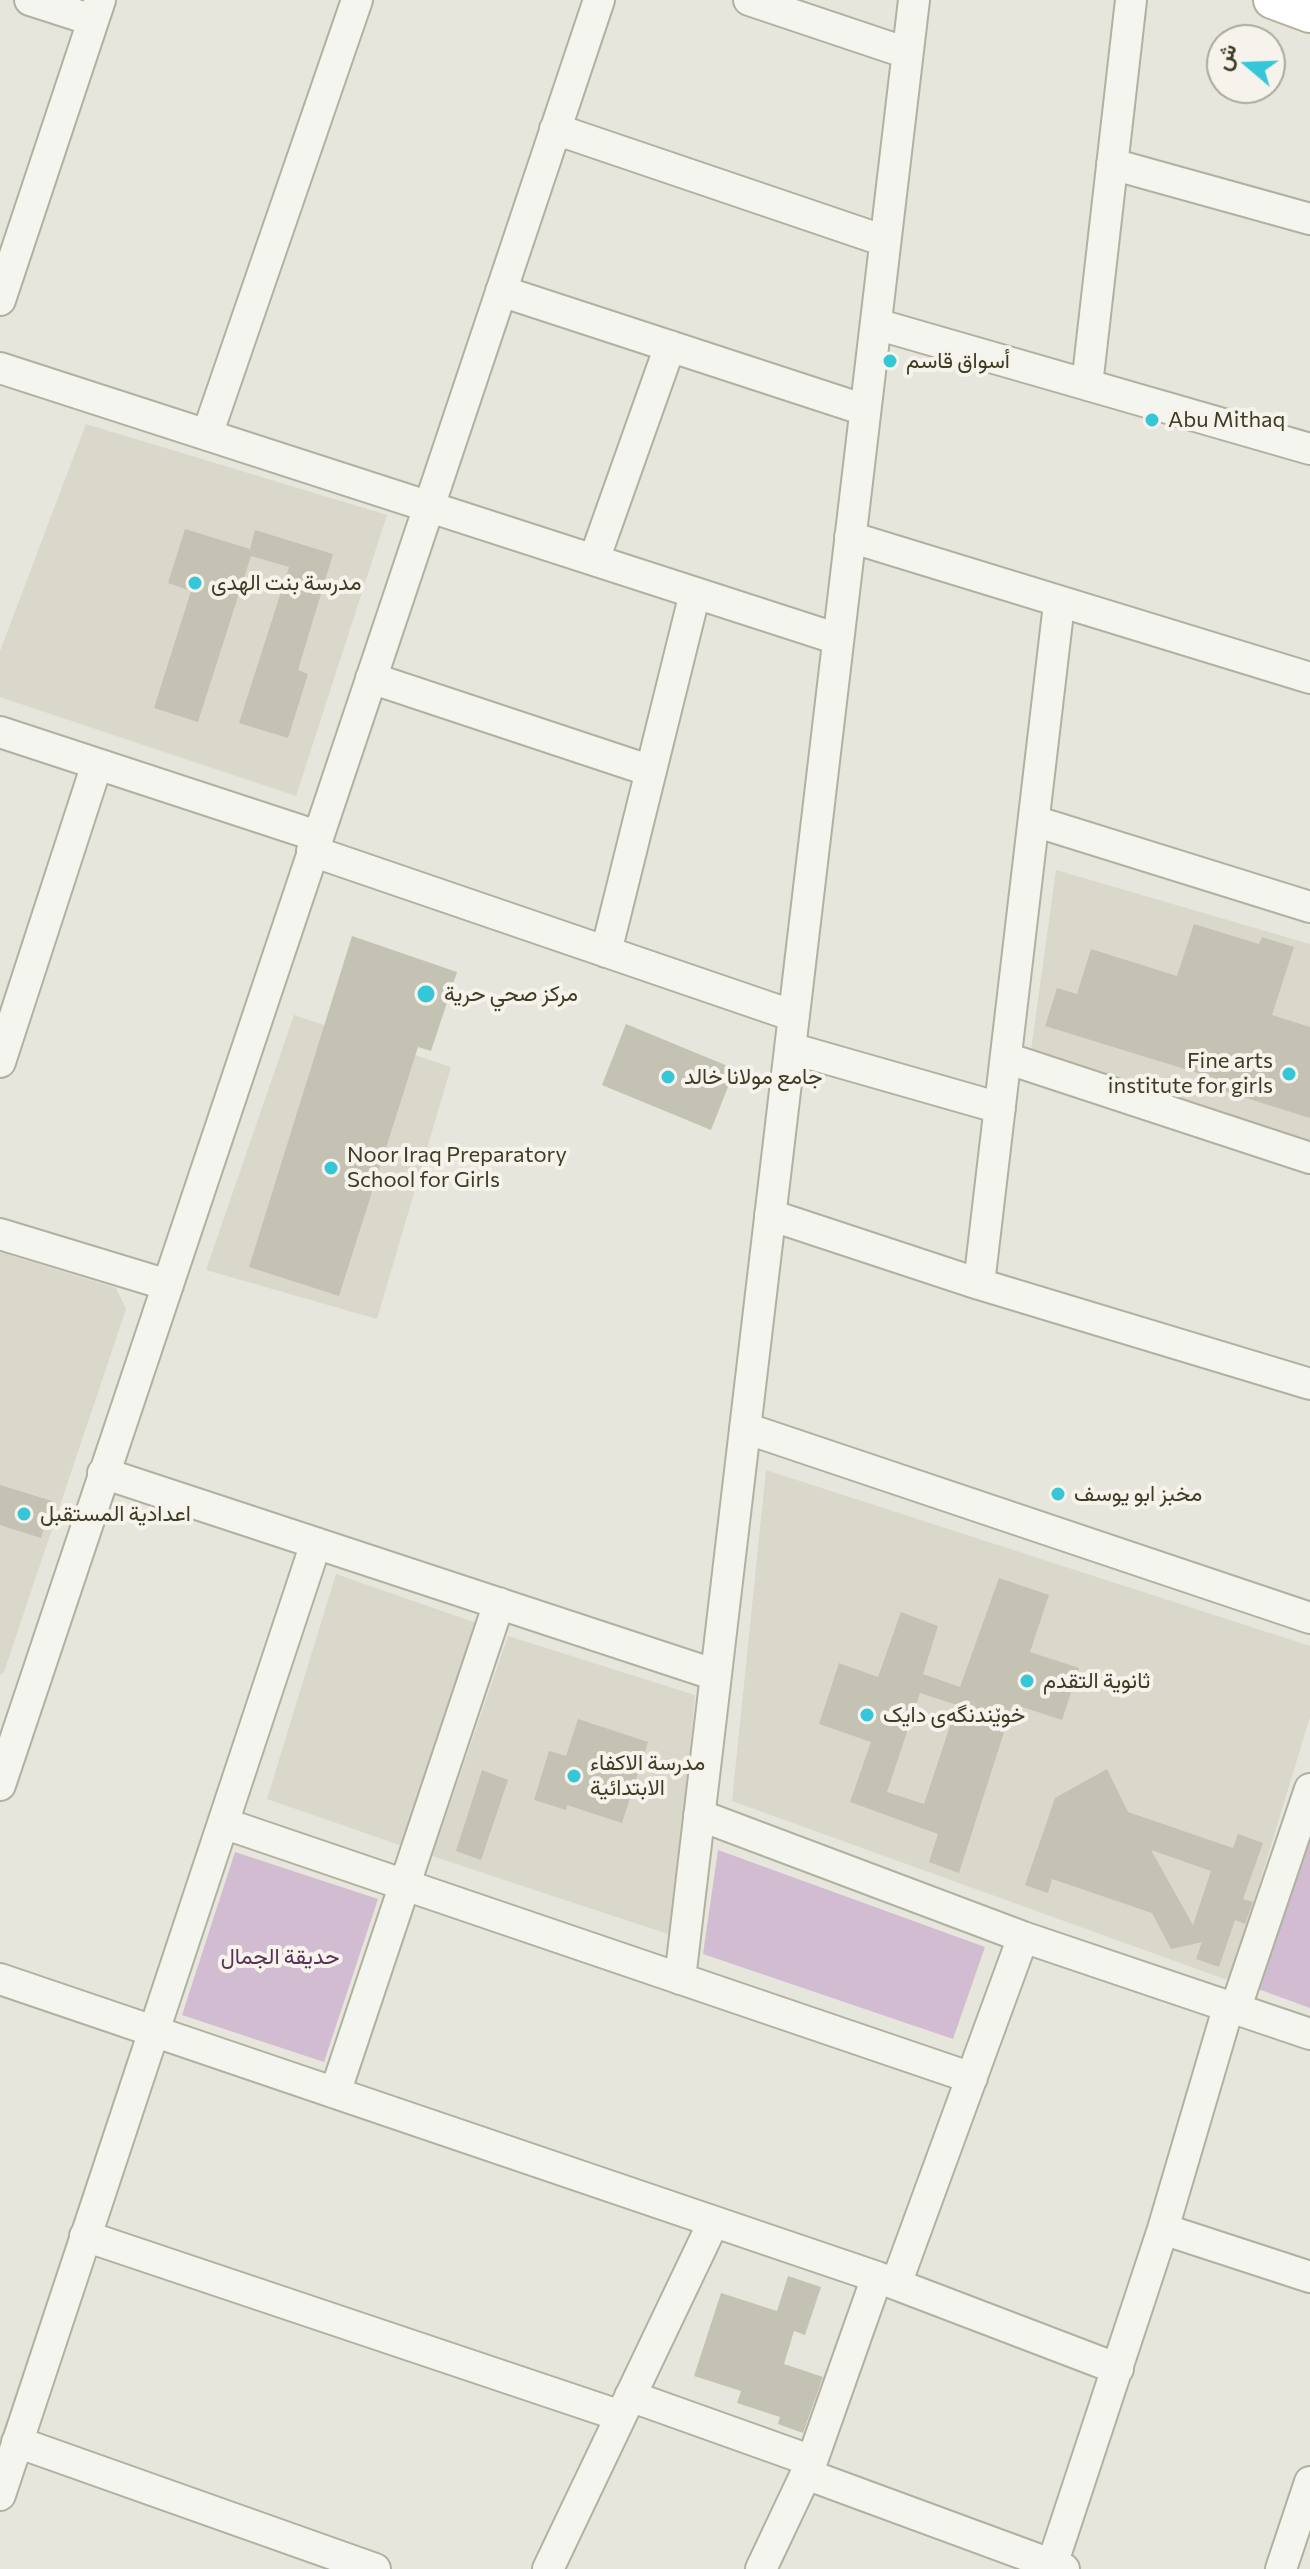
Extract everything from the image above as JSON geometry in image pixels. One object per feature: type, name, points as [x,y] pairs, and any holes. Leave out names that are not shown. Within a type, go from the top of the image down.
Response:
[{"type":"main road","points":[[1272,0],[1310,14]]},
{"type":"street","points":[[0,300],[96,10],[30,0]]},
{"type":"street","points":[[207,435],[357,0]]},
{"type":"street","points":[[0,1785],[8,1731],[168,1285],[599,0]]},
{"type":"street","points":[[749,0],[907,53]]},
{"type":"street","points":[[680,1979],[914,0]]},
{"type":"street","points":[[1087,385],[1131,0]]},
{"type":"street","points":[[555,129],[885,241]]},
{"type":"street","points":[[1112,164],[1310,219]]},
{"type":"street","points":[[501,291],[865,410]]},
{"type":"street","points":[[876,324],[1310,449]]},
{"type":"street","points":[[594,560],[670,346]]},
{"type":"street","points":[[0,368],[838,639]]},
{"type":"street","points":[[850,537],[1059,604],[1310,678]]},
{"type":"street","points":[[606,952],[695,593]]},
{"type":"street","points":[[979,1284],[1059,604]]},
{"type":"street","points":[[371,678],[651,771]]},
{"type":"street","points":[[0,732],[97,764],[606,952],[794,1016]]},
{"type":"street","points":[[0,1062],[97,764]]},
{"type":"street","points":[[1034,821],[1310,907]]},
{"type":"street","points":[[790,1048],[1000,1108]]},
{"type":"street","points":[[1006,1058],[1310,1158]]},
{"type":"street","points":[[770,1215],[979,1284],[1310,1384]]},
{"type":"street","points":[[0,1234],[168,1285]]},
{"type":"street","points":[[745,1428],[1310,1618]]},
{"type":"street","points":[[103,1473],[716,1675]]},
{"type":"street","points":[[0,2495],[316,1543]]},
{"type":"street","points":[[335,2093],[499,1603]]},
{"type":"street","points":[[85,2236],[626,2406],[809,2468],[1040,2565],[1118,2369],[1232,2006],[1310,1789]]},
{"type":"street","points":[[699,1815],[1023,1937],[1310,2034]]},
{"type":"street","points":[[223,1823],[972,2078]]},
{"type":"street","points":[[761,2569],[809,2468],[972,2078],[1023,1937]]},
{"type":"street","points":[[0,1979],[886,2280],[1118,2369]]},
{"type":"street","points":[[548,2569],[713,2223]]},
{"type":"street","points":[[1163,2229],[1310,2277]]},
{"type":"street","points":[[17,2442],[375,2569]]},
{"type":"street","points":[[1281,2569],[1310,2482]]},
{"type":"shaded area","name":"مدرسة بنت الهدی","points":[[86,424],[387,515],[296,796],[0,697],[0,651]]},
{"type":"shaded area","points":[[1056,870],[1310,944],[1310,1141],[1031,1050]]},
{"type":"shaded area","name":"Noor Iraq Preparatory School for Girls","points":[[294,1015],[451,1067],[377,1319],[206,1270]]},
{"type":"shaded area","points":[[0,1252],[116,1288],[126,1309],[4,1672],[0,1675]]},
{"type":"shaded area","name":"ثانوية التقدم","points":[[766,1470],[1310,1646],[1310,1717],[1230,1981],[732,1801]]},
{"type":"shaded area","points":[[336,1574],[485,1626],[411,1849],[267,1799]]},
{"type":"shaded area","name":"مدرسة الاكفاء الابتدائية","points":[[508,1636],[695,1695],[674,1936],[432,1856]]},
{"type":"green space","points":[[1310,1840],[1310,2008],[1258,1989]]},
{"type":"green space","points":[[718,1850],[985,1947],[953,2039],[703,1954]]},
{"type":"green space","name":"حديقة الجمال","points":[[235,1852],[378,1899],[324,2062],[182,2015]]},
{"type":"building","points":[[185,529],[250,549],[255,530],[333,554],[298,670],[308,674],[288,738],[239,723],[289,567],[251,556],[198,722],[154,708],[191,591],[168,583]]},
{"type":"building","points":[[1194,924],[1259,944],[1262,937],[1294,947],[1272,1015],[1310,1027],[1310,1118],[1211,1087],[1214,1078],[1045,1026],[1057,988],[1077,994],[1091,949],[1177,976]]},
{"type":"building","points":[[352,936],[457,972],[431,1051],[418,1047],[339,1296],[249,1267]]},
{"type":"building","name":"جامع مولانا خالد","points":[[626,1024],[735,1069],[711,1130],[602,1085]]},
{"type":"building","name":"اعدادية المستقبل","points":[[0,1485],[52,1501],[41,1538],[0,1525]]},
{"type":"building","name":"خوێندنگەی دایک","points":[[999,1578],[1049,1595],[1030,1652],[1079,1668],[1062,1720],[1013,1704],[959,1873],[929,1862],[938,1834],[850,1802],[871,1742],[819,1724],[839,1663],[878,1677],[901,1612],[938,1626],[923,1674],[960,1687]],"holes":[[[920,1693],[957,1705],[924,1804],[887,1792]]]},
{"type":"building","points":[[578,1719],[648,1742],[622,1823],[567,1805],[566,1810],[534,1800],[549,1751],[566,1756]]},
{"type":"building","points":[[1107,1769],[1128,1812],[1233,1848],[1238,1834],[1263,1843],[1243,1899],[1253,1902],[1245,1924],[1235,1920],[1219,1967],[1196,1959],[1202,1942],[1171,1949],[1152,1913],[1052,1879],[1048,1893],[1025,1885],[1055,1798]],"holes":[[[1151,1850],[1211,1871],[1193,1925]]]},
{"type":"building","points":[[482,1770],[508,1780],[481,1860],[456,1851]]},
{"type":"building","points":[[788,2276],[821,2287],[805,2335],[794,2331],[784,2364],[823,2377],[803,2433],[778,2424],[780,2417],[737,2403],[741,2391],[694,2376],[721,2293],[777,2311]]},
{"type":"place","name":"أسواق قاسم","points":[[890,361]]},
{"type":"place","name":"Abu Mithaq","points":[[1152,420]]},
{"type":"place","name":"مدرسة بنت الهدی","points":[[195,583]]},
{"type":"place","name":"مركز صحي حرية","points":[[426,994]]},
{"type":"place","name":"Fine arts institute for girls","points":[[1289,1074]]},
{"type":"place","name":"جامع مولانا خالد","points":[[668,1077]]},
{"type":"place","name":"Noor Iraq Preparatory School for Girls","points":[[331,1168]]},
{"type":"place","name":"مخبز ابو يوسف","points":[[1058,1494]]},
{"type":"place","name":"اعدادية المستقبل","points":[[24,1514]]},
{"type":"place","name":"ثانوية التقدم","points":[[1027,1681]]},
{"type":"place","name":"خوێندنگەی دایک","points":[[867,1715]]},
{"type":"place","name":"مدرسة الاكفاء الابتدائية","points":[[574,1776]]}]
